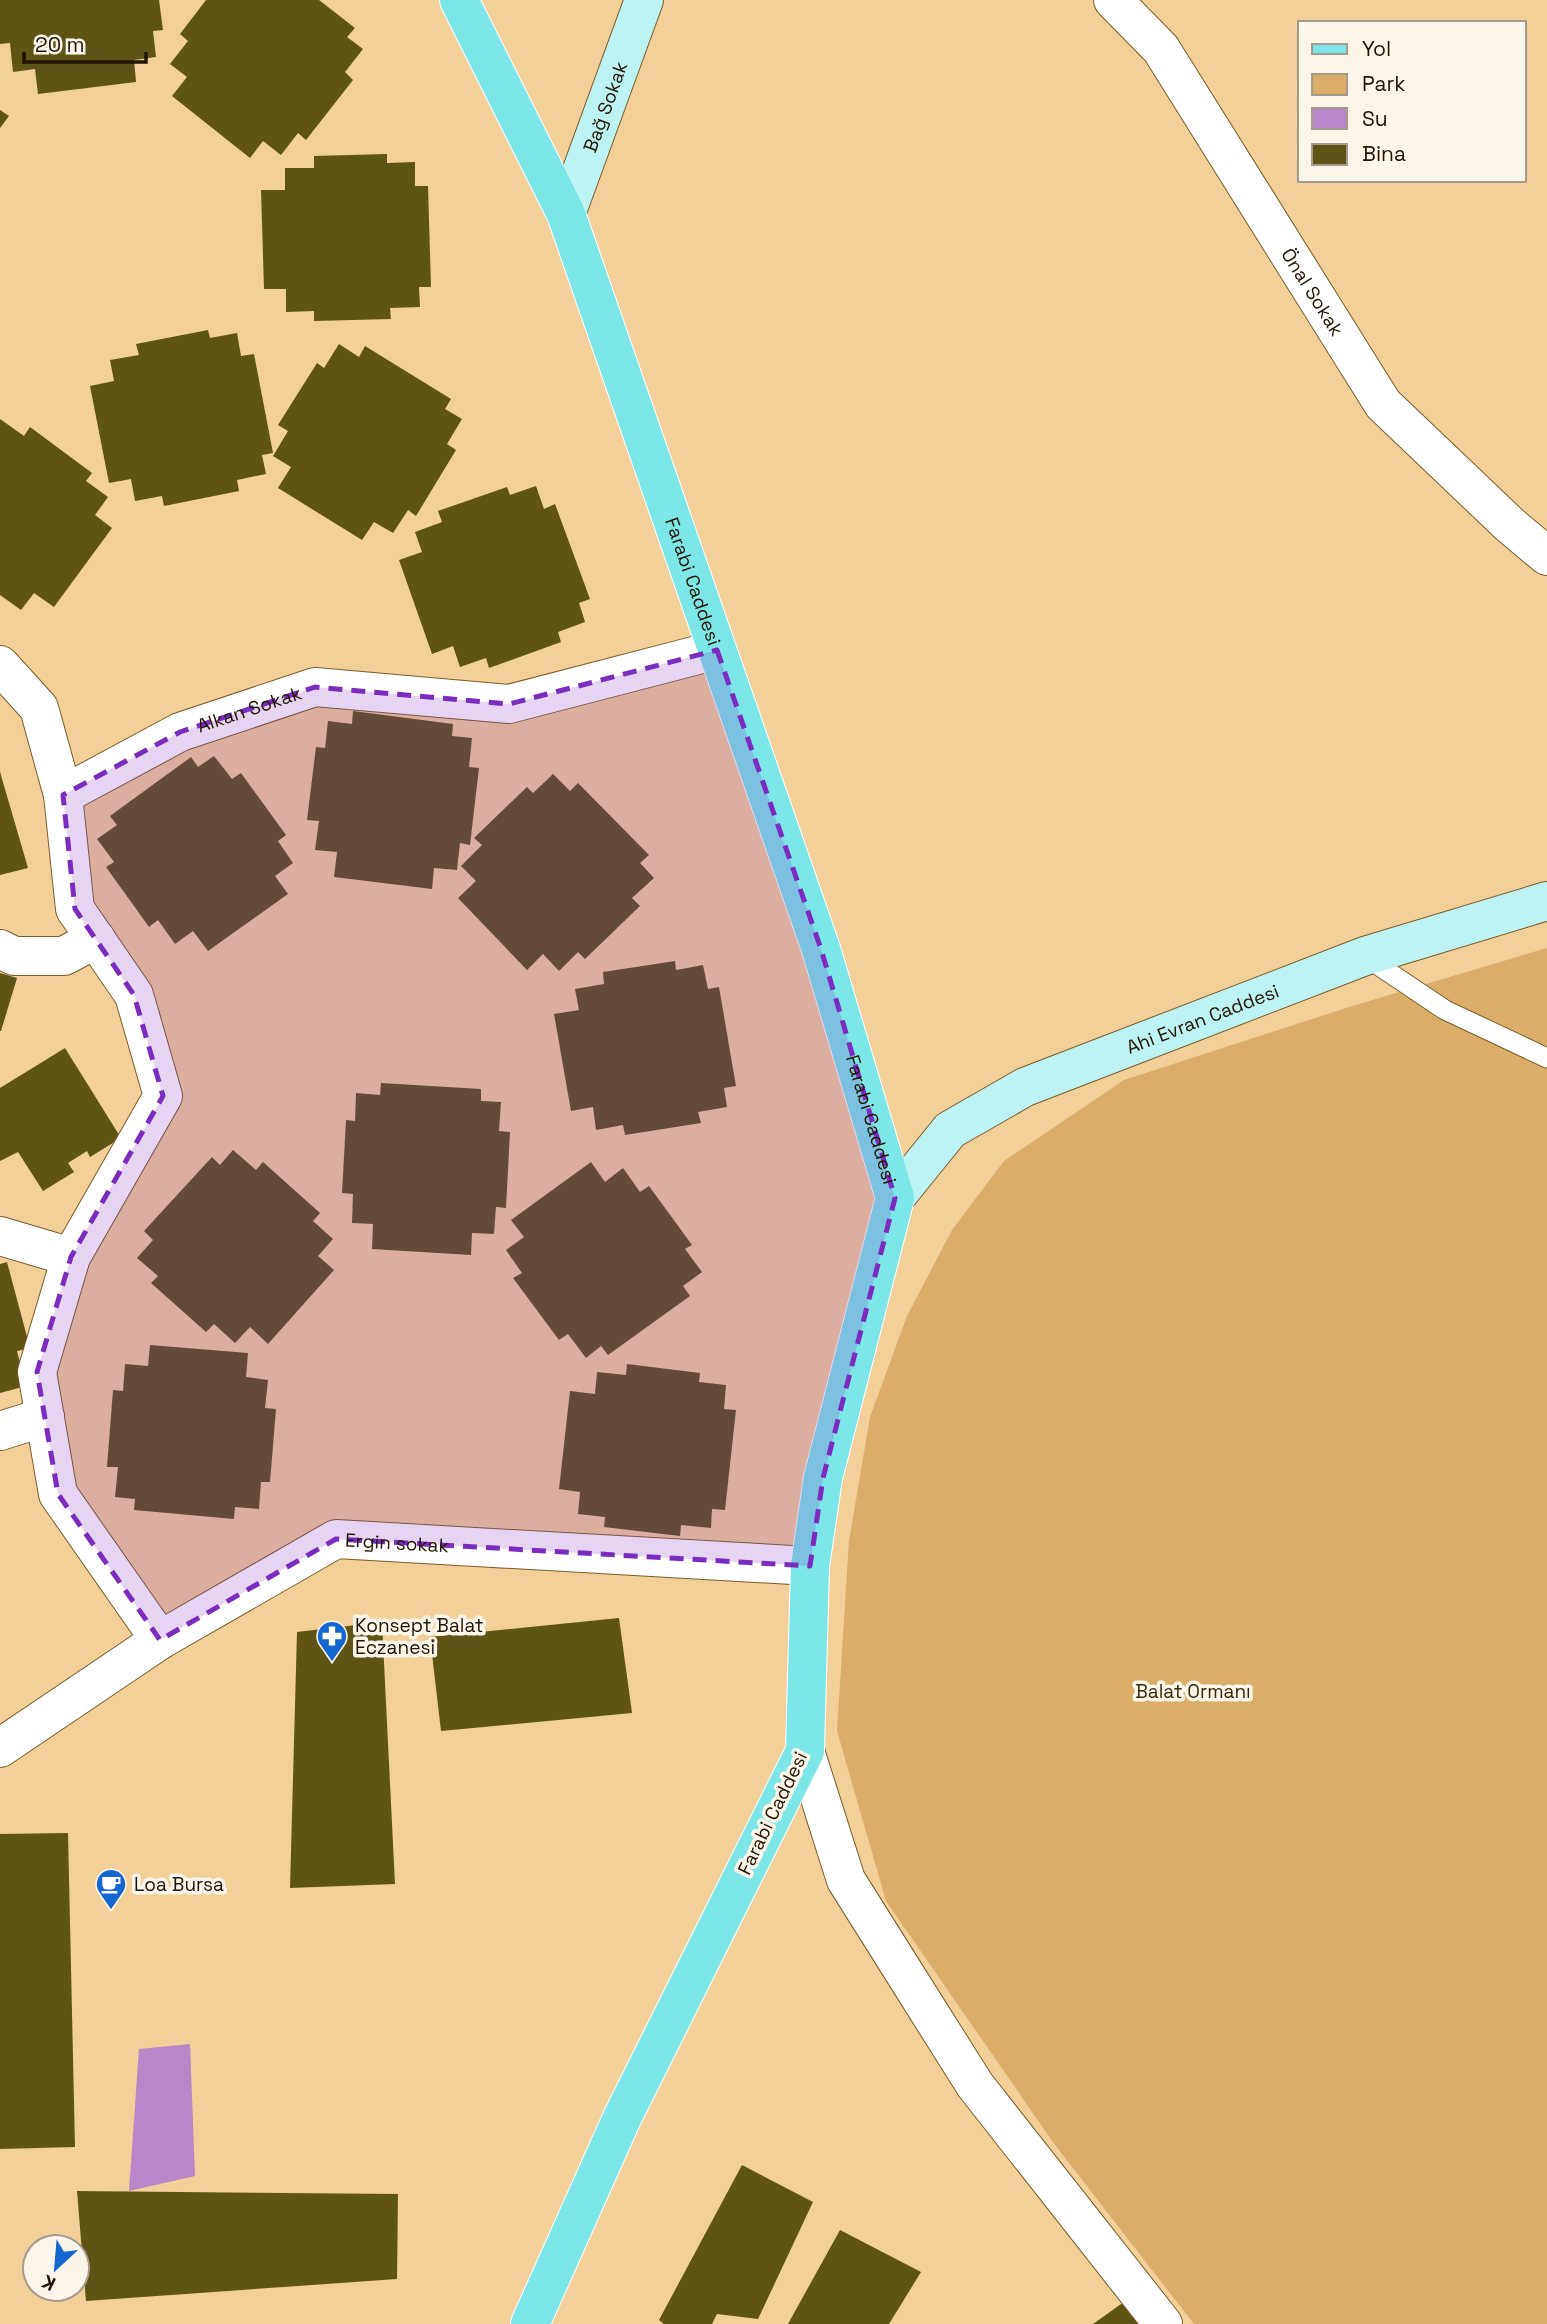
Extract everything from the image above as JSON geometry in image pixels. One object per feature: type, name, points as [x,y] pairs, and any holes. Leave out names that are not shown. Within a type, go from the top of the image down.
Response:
[{"type":"main road","name":"Farabi Caddesi","points":[[459,0],[566,214],[821,949],[895,1198],[823,1478],[810,1566],[805,1751],[622,2118],[530,2324]]},
{"type":"street","name":"Bağ Sokak","points":[[566,214],[644,0]]},
{"type":"street","name":"Önal Sokak","points":[[1113,0],[1161,49],[1383,404],[1510,525],[1547,556]]},
{"type":"street","name":"Alkan Sokak","points":[[63,796],[180,732],[315,687],[509,704],[717,650]]},
{"type":"street","points":[[0,665],[39,708],[63,796],[75,909],[134,995],[163,1096],[71,1257],[37,1372],[58,1494],[160,1640]]},
{"type":"street","name":"Ahi Evran Caddesi","points":[[895,1198],[950,1130],[1026,1087],[1365,956],[1547,901]]},
{"type":"street","points":[[0,949],[14,956],[64,956],[96,939]]},
{"type":"street","points":[[0,1236],[71,1257]]},
{"type":"street","points":[[0,1431],[45,1417]]},
{"type":"street","name":"Ergin sokak","points":[[0,1748],[160,1640],[336,1539],[810,1566]]},
{"type":"street","points":[[805,1751],[846,1880],[904,1973],[975,2085],[1163,2324]]},
{"type":"lane","points":[[1365,956],[1444,1010],[1547,1058]]},
{"type":"highlighted area","points":[[717,650],[821,949],[895,1198],[823,1478],[810,1566],[336,1539],[160,1640],[58,1494],[37,1372],[71,1257],[163,1096],[134,995],[75,909],[63,795],[180,732],[315,687],[509,704]]},
{"type":"green space","name":"Balat Ormanı","points":[[1547,948],[1547,2324],[1194,2324],[1055,2145],[886,1901],[837,1731],[849,1541],[870,1417],[907,1316],[952,1230],[1004,1161],[1124,1080],[1349,1007]]},
{"type":"water","points":[[190,2044],[195,2176],[129,2191],[139,2049]]},
{"type":"building","points":[[0,0],[159,0],[163,30],[153,31],[156,57],[134,60],[136,82],[38,94],[35,69],[13,72],[10,43],[0,44]]},
{"type":"building","points":[[206,0],[319,0],[355,28],[347,37],[363,49],[345,72],[353,80],[306,140],[298,133],[281,155],[263,141],[250,158],[172,96],[187,77],[170,64],[188,41],[180,34]]},
{"type":"building","points":[[0,110],[9,116],[0,128]]},
{"type":"building","points":[[387,154],[387,163],[415,162],[415,186],[428,186],[431,287],[419,287],[420,307],[390,308],[391,319],[314,321],[314,311],[286,312],[286,289],[264,289],[261,190],[285,190],[285,168],[314,168],[314,156]]},
{"type":"building","points":[[208,330],[210,338],[237,333],[241,356],[254,354],[273,453],[262,455],[266,474],[237,480],[239,491],[164,506],[162,496],[135,501],[131,479],[109,483],[90,386],[114,381],[110,360],[139,355],[136,344]]},
{"type":"building","points":[[339,344],[359,357],[365,346],[451,399],[445,409],[462,419],[447,444],[456,450],[416,516],[408,510],[393,533],[374,522],[362,540],[278,488],[291,467],[273,456],[288,431],[278,425],[317,363],[324,368]]},
{"type":"building","points":[[0,419],[24,436],[30,427],[92,473],[86,481],[108,497],[95,515],[112,528],[54,607],[34,593],[21,610],[0,595]]},
{"type":"building","points":[[536,486],[544,509],[555,504],[590,599],[579,603],[585,622],[558,632],[561,642],[489,668],[486,658],[460,667],[453,646],[432,654],[399,560],[422,552],[415,532],[442,522],[438,511],[507,487],[510,495]]},
{"type":"building","points":[[353,711],[453,724],[452,736],[472,738],[469,767],[479,768],[470,845],[460,843],[457,870],[434,868],[432,889],[334,877],[337,852],[315,850],[319,821],[307,820],[316,747],[325,748],[328,721],[352,724]]},
{"type":"building","points":[[214,756],[232,779],[241,773],[286,835],[278,841],[293,863],[275,876],[288,894],[208,951],[193,931],[175,944],[158,920],[149,927],[106,867],[114,862],[97,839],[117,825],[110,816],[191,757],[198,767]]},
{"type":"building","points":[[0,772],[28,868],[0,875]]},
{"type":"building","points":[[553,774],[570,791],[578,783],[649,855],[640,863],[654,878],[632,898],[640,906],[585,959],[578,952],[559,971],[543,954],[527,970],[458,898],[476,881],[461,866],[482,845],[474,838],[527,787],[533,793]]},
{"type":"building","points":[[675,961],[676,970],[703,965],[708,989],[719,987],[736,1086],[724,1088],[727,1107],[698,1112],[701,1123],[625,1135],[623,1125],[596,1130],[593,1107],[571,1111],[554,1014],[579,1010],[575,989],[604,984],[603,972]]},
{"type":"building","points":[[0,973],[17,978],[1,1031],[0,1031]]},
{"type":"building","points":[[65,1048],[121,1138],[90,1157],[87,1151],[68,1163],[74,1172],[43,1191],[18,1152],[0,1161],[0,1088]]},
{"type":"building","points":[[381,1083],[481,1089],[481,1101],[501,1102],[499,1131],[510,1132],[506,1208],[496,1207],[494,1234],[472,1233],[471,1255],[372,1249],[373,1224],[352,1223],[353,1194],[342,1193],[346,1120],[355,1121],[356,1093],[380,1095]]},
{"type":"building","points":[[233,1150],[256,1170],[263,1162],[320,1213],[313,1221],[333,1239],[318,1256],[334,1270],[268,1344],[250,1327],[235,1343],[214,1324],[206,1332],[151,1283],[158,1276],[137,1258],[153,1240],[144,1231],[212,1157],[220,1165]]},
{"type":"building","points":[[591,1162],[605,1182],[623,1168],[640,1192],[649,1186],[692,1245],[685,1249],[702,1272],[683,1286],[690,1296],[608,1355],[601,1346],[586,1358],[568,1334],[559,1340],[513,1278],[522,1273],[506,1250],[524,1237],[511,1220]]},
{"type":"building","points":[[7,1262],[30,1348],[17,1351],[26,1386],[0,1393],[0,1264]]},
{"type":"building","points":[[150,1345],[248,1353],[246,1377],[268,1380],[265,1408],[276,1409],[270,1482],[261,1482],[259,1509],[235,1507],[234,1519],[134,1510],[135,1499],[115,1497],[118,1467],[107,1467],[113,1390],[123,1391],[125,1364],[148,1366]]},
{"type":"building","points":[[627,1364],[700,1373],[699,1382],[726,1385],[724,1409],[736,1410],[725,1510],[712,1509],[711,1528],[681,1525],[680,1536],[604,1527],[605,1517],[578,1514],[580,1492],[559,1489],[570,1391],[595,1394],[597,1372],[626,1375]]},
{"type":"building","points":[[619,1618],[632,1713],[441,1731],[430,1637]]},
{"type":"building","points":[[382,1622],[395,1884],[290,1888],[297,1632]]},
{"type":"building","points":[[68,1833],[75,2147],[0,2149],[0,1834]]},
{"type":"building","points":[[742,2165],[813,2202],[758,2319],[717,2314],[712,2324],[664,2324],[659,2320]]},
{"type":"building","points":[[77,2191],[398,2194],[397,2279],[91,2301],[91,2233],[80,2233]]},
{"type":"building","points":[[840,2230],[921,2272],[889,2324],[788,2324]]},
{"type":"building","points":[[1138,2292],[1160,2324],[1093,2324]]},
{"type":"place","name":"Konsept Balat Eczanesi","points":[[332,1663]]},
{"type":"place","name":"Loa Bursa","points":[[111,1911]]}]
